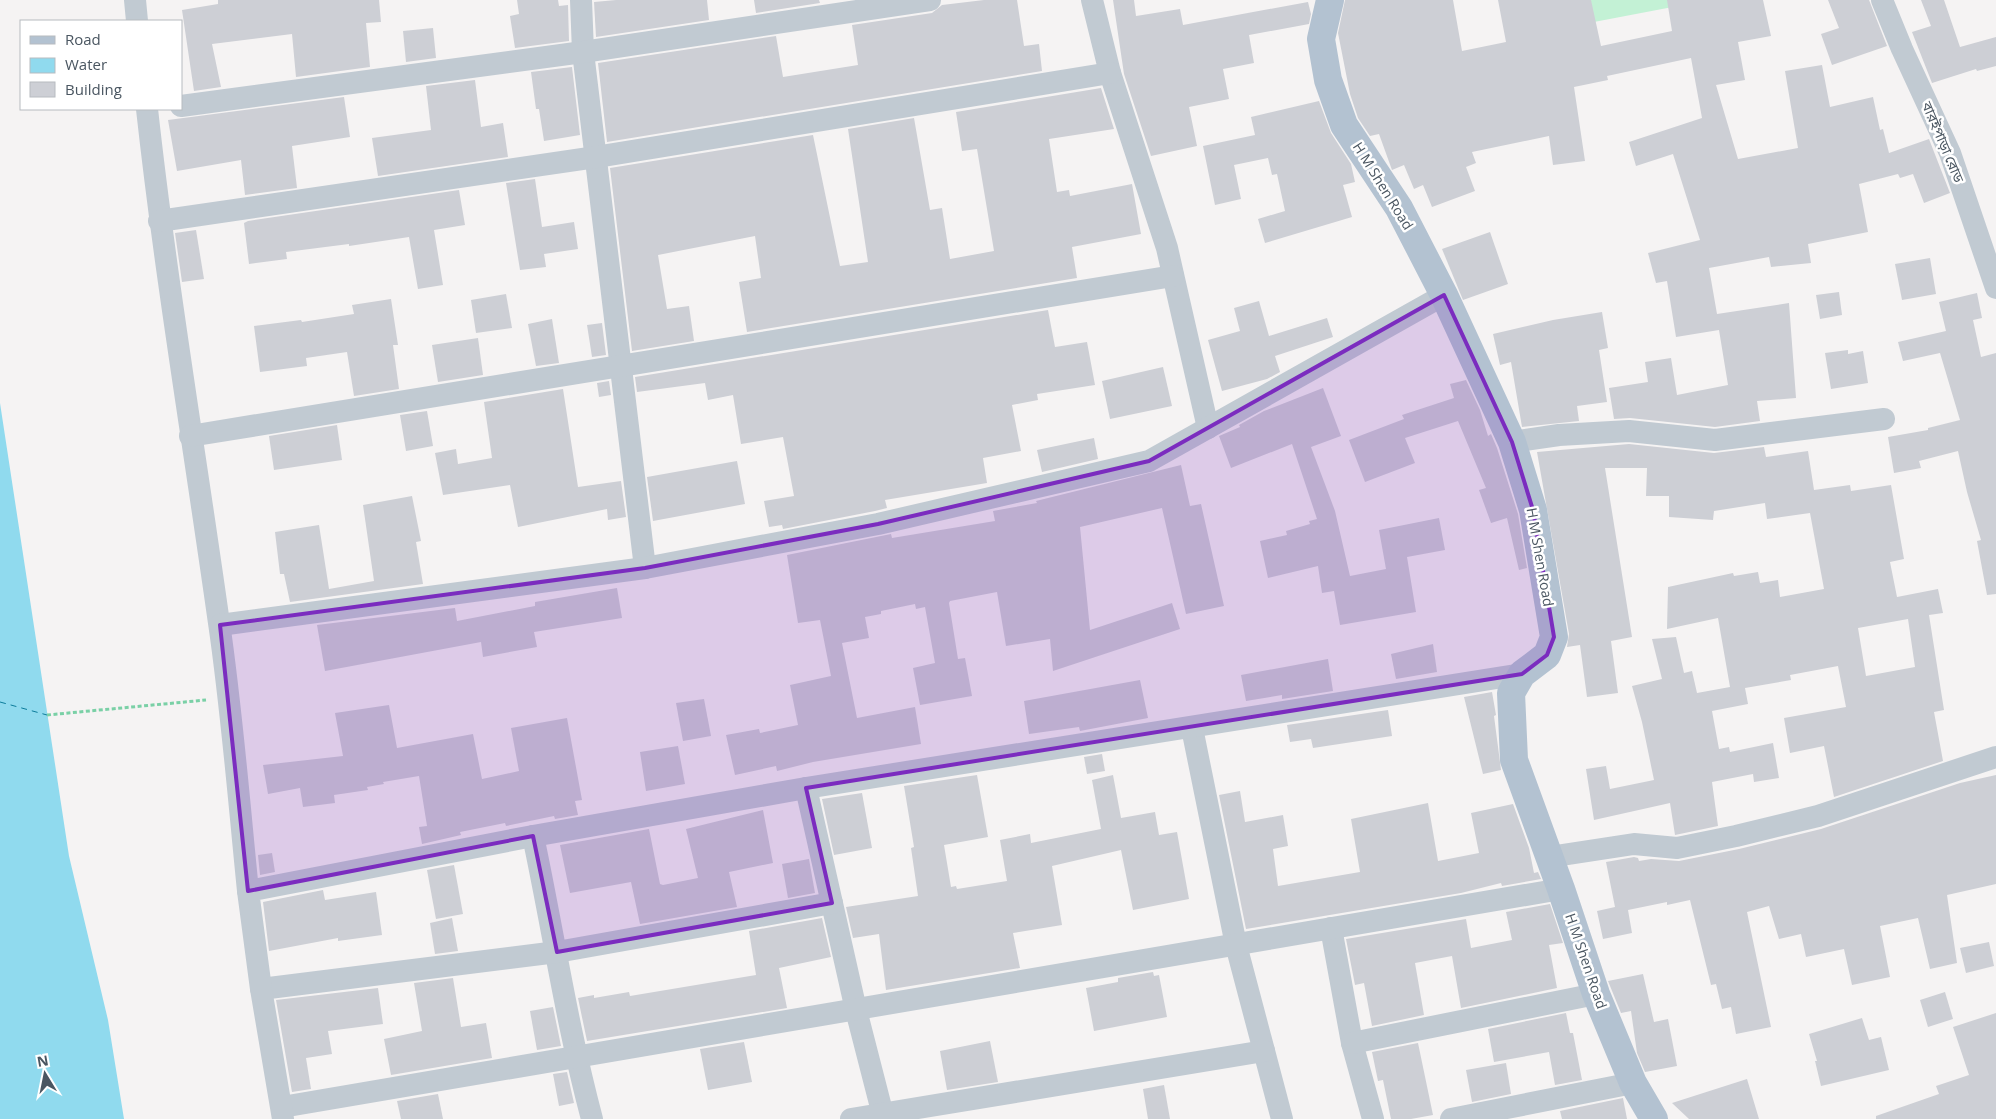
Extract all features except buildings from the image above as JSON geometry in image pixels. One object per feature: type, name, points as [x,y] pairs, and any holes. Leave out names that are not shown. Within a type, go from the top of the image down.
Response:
[{"type":"main road","name":"H M Shen Road","points":[[1330,0],[1320,39],[1328,80],[1344,125],[1399,208],[1444,295],[1512,442],[1533,510],[1554,637],[1547,655],[1522,674],[1511,693],[1514,760],[1561,889],[1596,994],[1633,1083],[1654,1119]]},
{"type":"street","points":[[134,0],[137,20]]},
{"type":"street","points":[[580,0],[583,52],[644,568]]},
{"type":"street","points":[[182,106],[583,52],[930,0]]},
{"type":"street","points":[[1092,0],[1110,73],[1167,248],[1208,428]]},
{"type":"street","name":"বারইপাড়া রোড","points":[[1882,0],[1950,153],[1996,288]]},
{"type":"street","points":[[160,222],[596,157],[1110,73]]},
{"type":"street","points":[[152,110],[160,222],[190,436],[220,625],[248,891],[261,989],[283,1113],[575,1056],[856,1010],[1561,889]]},
{"type":"street","points":[[190,436],[1173,276]]},
{"type":"street","points":[[220,625],[644,568],[878,524],[1149,461],[1444,295]]},
{"type":"street","points":[[1512,442],[1559,435],[1628,431],[1715,440],[1884,419]]},
{"type":"street","points":[[248,891],[533,836],[806,788],[1522,674]]},
{"type":"street","points":[[1192,728],[1236,945],[1282,1119]]},
{"type":"street","points":[[1549,856],[1634,844],[1677,848],[1736,836],[1818,816],[1996,757]]},
{"type":"street","points":[[806,788],[856,1010],[883,1117]]},
{"type":"street","points":[[533,836],[557,952],[575,1056],[592,1119]]},
{"type":"street","points":[[261,989],[557,952],[832,903]]},
{"type":"street","points":[[1332,928],[1352,1043],[1372,1119]]},
{"type":"street","points":[[1352,1043],[1596,994]]},
{"type":"street","points":[[851,1119],[883,1117],[1264,1051]]},
{"type":"street","points":[[1451,1119],[1633,1083]]},
{"type":"path","points":[[47,715],[228,698]]},
{"type":"highlighted area","points":[[1444,295],[1512,442],[1533,510],[1554,637],[1547,655],[1522,674],[806,788],[832,903],[557,952],[533,836],[248,891],[220,625],[645,568],[878,524],[1149,461]]},
{"type":"green space","points":[[1573,0],[1702,0],[1704,1],[1573,26]]},
{"type":"water","points":[[0,403],[69,856],[108,1020],[124,1119],[0,1119]]},
{"type":"ferry route","points":[[0,702],[47,715]]}]
